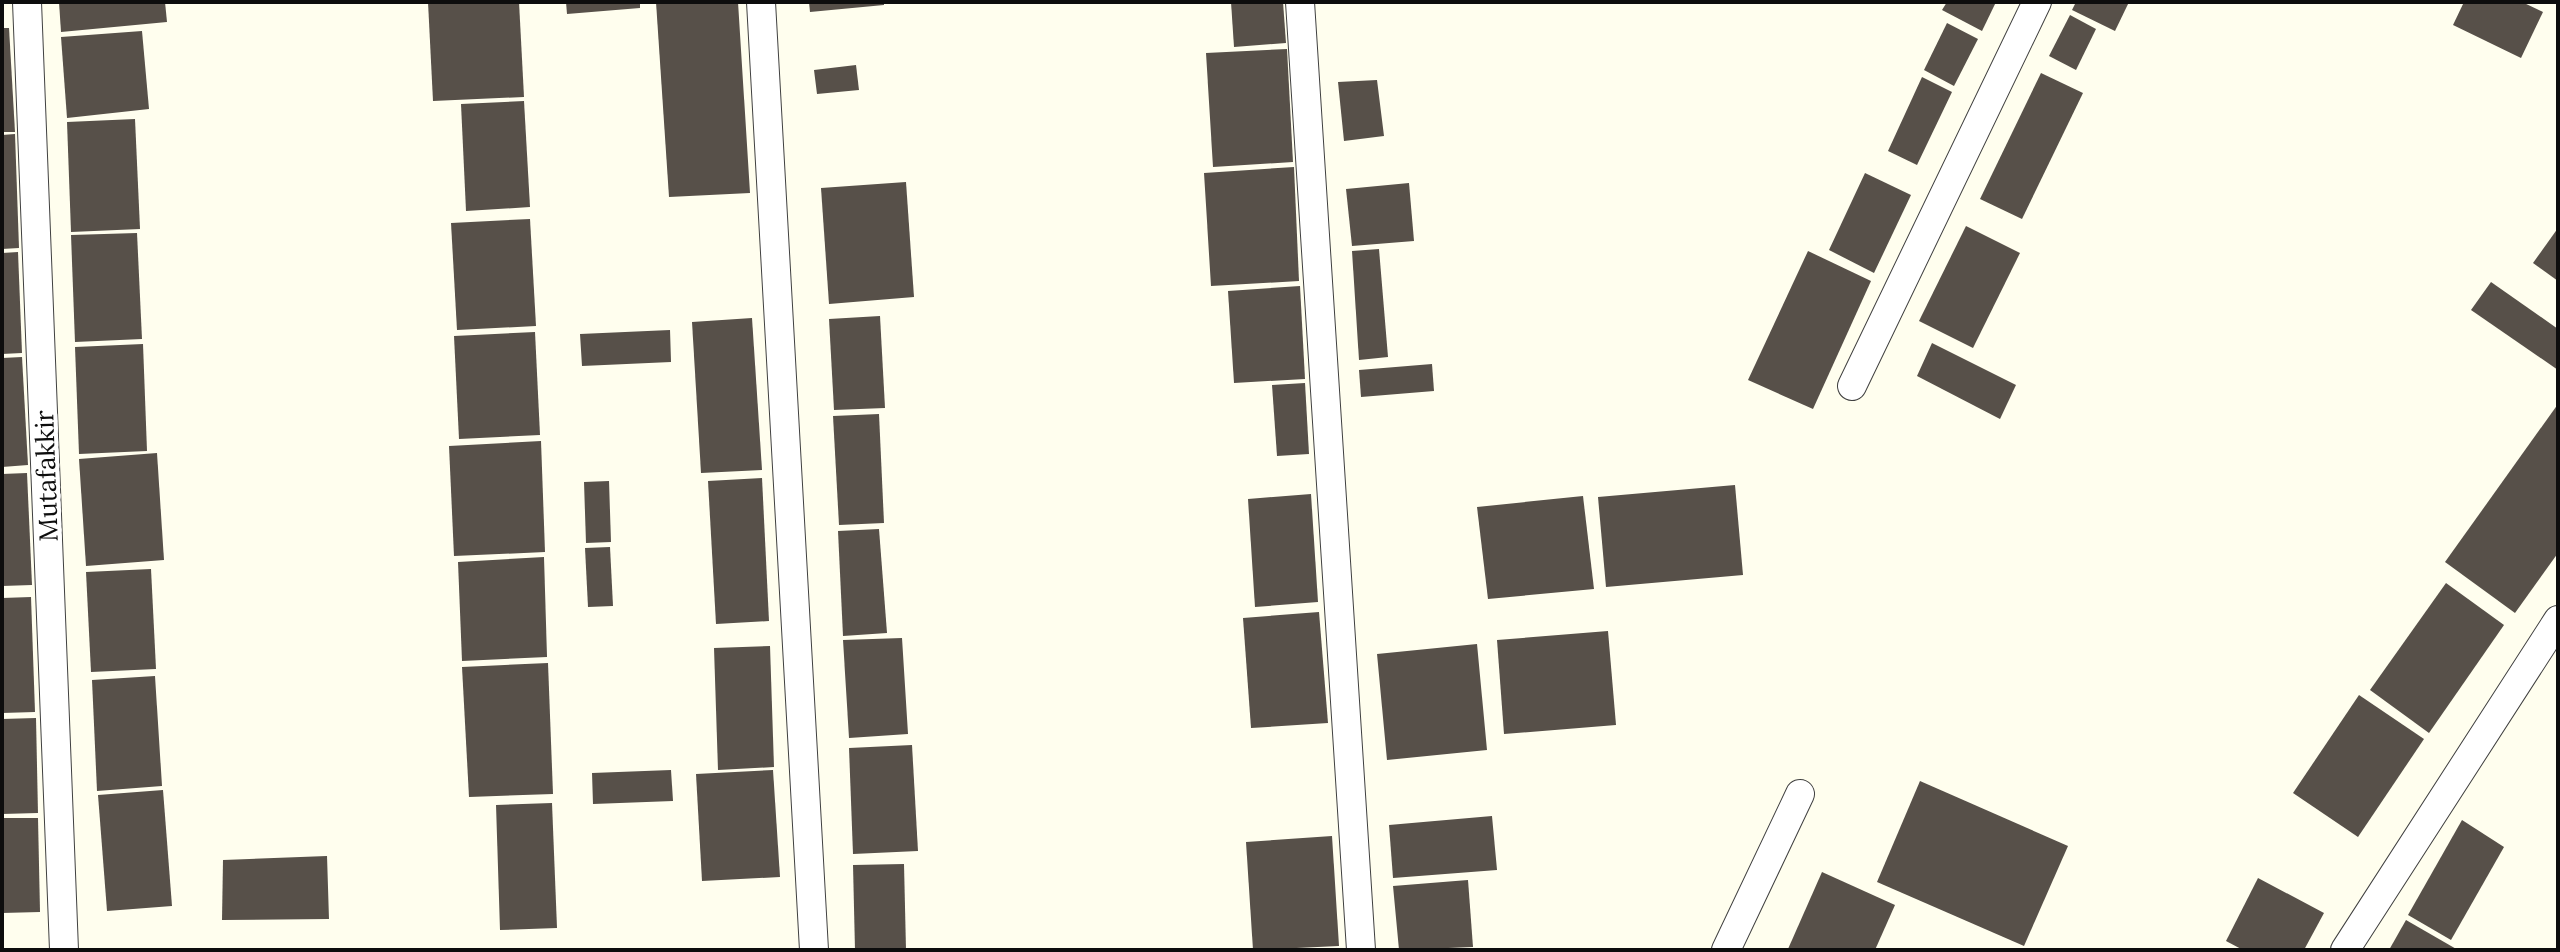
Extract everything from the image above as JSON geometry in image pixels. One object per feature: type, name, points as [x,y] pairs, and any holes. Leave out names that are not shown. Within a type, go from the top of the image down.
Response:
[{"type":"street","name":"Mutafakkir","points":[[27,2],[64,950]]},
{"type":"street","points":[[761,2],[814,950]]},
{"type":"street","points":[[1300,2],[1361,950]]},
{"type":"street","points":[[1852,386],[2037,2]]},
{"type":"street","points":[[2345,950],[2558,620]]},
{"type":"street","points":[[1726,950],[1800,794]]},
{"type":"building","points":[[59,2],[165,2],[167,22],[61,32]]},
{"type":"building","points":[[428,2],[519,2],[524,97],[433,101]]},
{"type":"building","points":[[566,2],[640,2],[640,8],[567,14]]},
{"type":"building","points":[[656,2],[738,2],[750,193],[669,197]]},
{"type":"building","points":[[809,2],[884,2],[884,5],[810,12]]},
{"type":"building","points":[[1231,2],[1283,2],[1286,43],[1234,47]]},
{"type":"building","points":[[1947,2],[1996,2],[1982,31],[1942,10]]},
{"type":"building","points":[[2076,2],[2129,2],[2115,31],[2072,10]]},
{"type":"building","points":[[2464,2],[2522,2],[2543,12],[2521,58],[2453,25]]},
{"type":"building","points":[[2070,15],[2096,29],[2076,70],[2049,56]]},
{"type":"building","points":[[1947,23],[1978,39],[1954,86],[1924,70]]},
{"type":"building","points":[[2,28],[9,28],[15,132],[2,132]]},
{"type":"building","points":[[142,31],[149,109],[67,118],[61,37]]},
{"type":"building","points":[[1287,49],[1293,162],[1213,167],[1206,53]]},
{"type":"building","points":[[856,65],[859,90],[817,94],[814,70]]},
{"type":"building","points":[[2041,73],[2083,93],[2022,219],[1980,199]]},
{"type":"building","points":[[1922,77],[1952,92],[1917,165],[1888,151]]},
{"type":"building","points":[[1377,80],[1384,136],[1344,141],[1338,82]]},
{"type":"building","points":[[524,101],[530,207],[466,211],[461,104]]},
{"type":"building","points":[[135,119],[140,229],[71,232],[67,122]]},
{"type":"building","points":[[15,134],[19,248],[2,249],[2,135]]},
{"type":"building","points":[[1294,167],[1299,281],[1211,286],[1204,173]]},
{"type":"building","points":[[1865,173],[1911,195],[1874,273],[1829,250]]},
{"type":"building","points":[[906,182],[914,297],[829,304],[821,188]]},
{"type":"building","points":[[1409,183],[1414,241],[1352,246],[1346,189]]},
{"type":"building","points":[[530,219],[536,326],[457,330],[451,223]]},
{"type":"building","points":[[1966,226],[2020,253],[1973,348],[1919,321]]},
{"type":"building","points":[[2558,228],[2558,281],[2533,263]]},
{"type":"building","points":[[137,233],[142,339],[75,342],[71,235]]},
{"type":"building","points":[[1379,249],[1388,357],[1359,360],[1352,251]]},
{"type":"building","points":[[1808,251],[1871,281],[1813,409],[1748,380]]},
{"type":"building","points":[[18,252],[22,353],[2,354],[2,253]]},
{"type":"building","points":[[2491,282],[2558,329],[2558,370],[2471,310]]},
{"type":"building","points":[[1300,286],[1305,379],[1234,383],[1228,291]]},
{"type":"building","points":[[880,316],[885,408],[834,410],[829,319]]},
{"type":"building","points":[[752,318],[762,470],[701,473],[692,322]]},
{"type":"building","points":[[670,330],[671,362],[582,366],[580,334]]},
{"type":"building","points":[[535,332],[540,435],[459,439],[454,336]]},
{"type":"building","points":[[1932,343],[2016,385],[2000,419],[1917,376]]},
{"type":"building","points":[[143,344],[147,451],[79,454],[75,347]]},
{"type":"building","points":[[22,357],[28,465],[2,467],[2,358]]},
{"type":"building","points":[[1432,364],[1434,391],[1361,397],[1359,370]]},
{"type":"building","points":[[1305,383],[1309,454],[1277,456],[1272,385]]},
{"type":"building","points":[[2558,404],[2558,553],[2515,613],[2445,562]]},
{"type":"building","points":[[879,414],[884,523],[839,525],[833,416]]},
{"type":"building","points":[[541,441],[545,552],[454,556],[449,446]]},
{"type":"building","points":[[157,453],[164,560],[86,566],[79,459]]},
{"type":"building","points":[[27,473],[32,585],[2,586],[2,474]]},
{"type":"building","points":[[762,478],[769,621],[716,624],[708,481]]},
{"type":"building","points":[[609,481],[611,542],[586,543],[584,482]]},
{"type":"building","points":[[1735,485],[1743,575],[1606,587],[1598,497]]},
{"type":"building","points":[[1311,494],[1318,602],[1255,607],[1248,499]]},
{"type":"building","points":[[1583,496],[1594,589],[1488,599],[1477,507]]},
{"type":"building","points":[[879,529],[887,633],[843,636],[838,531]]},
{"type":"building","points":[[610,547],[613,606],[588,607],[585,548]]},
{"type":"building","points":[[544,557],[547,657],[462,661],[458,562]]},
{"type":"building","points":[[151,569],[156,669],[91,672],[86,572]]},
{"type":"building","points":[[2446,583],[2504,625],[2429,733],[2370,690]]},
{"type":"building","points":[[31,597],[35,712],[2,713],[2,598]]},
{"type":"building","points":[[1319,612],[1328,723],[1251,728],[1243,618]]},
{"type":"building","points":[[1608,631],[1616,725],[1504,734],[1497,640]]},
{"type":"building","points":[[902,638],[908,734],[849,738],[843,640]]},
{"type":"building","points":[[1477,644],[1487,750],[1387,760],[1377,654]]},
{"type":"building","points":[[770,646],[774,767],[718,770],[714,648]]},
{"type":"building","points":[[548,663],[553,794],[469,797],[462,667]]},
{"type":"building","points":[[155,676],[162,786],[97,791],[92,680]]},
{"type":"building","points":[[2359,695],[2424,739],[2358,837],[2293,793]]},
{"type":"building","points":[[36,718],[38,813],[2,814],[2,719]]},
{"type":"building","points":[[912,745],[918,851],[853,854],[849,748]]},
{"type":"building","points":[[671,770],[673,801],[593,804],[592,773]]},
{"type":"building","points":[[773,770],[780,877],[702,881],[696,774]]},
{"type":"building","points":[[1920,781],[2068,846],[2024,946],[1877,882]]},
{"type":"building","points":[[163,790],[172,906],[107,911],[98,795]]},
{"type":"building","points":[[552,803],[557,928],[500,930],[496,805]]},
{"type":"building","points":[[1492,816],[1497,870],[1393,878],[1389,825]]},
{"type":"building","points":[[2,818],[38,818],[40,912],[2,913]]},
{"type":"building","points":[[2462,820],[2504,847],[2451,940],[2408,915]]},
{"type":"building","points":[[1332,836],[1339,946],[1253,950],[1246,842]]},
{"type":"building","points":[[327,856],[329,919],[222,920],[223,860]]},
{"type":"building","points":[[904,864],[906,950],[855,950],[853,865]]},
{"type":"building","points":[[1822,872],[1895,905],[1875,950],[1788,949]]},
{"type":"building","points":[[2258,878],[2324,913],[2304,950],[2243,950],[2226,941]]},
{"type":"building","points":[[1468,880],[1473,947],[1399,950],[1393,886]]},
{"type":"building","points":[[2406,920],[2458,950],[2389,950]]}]
